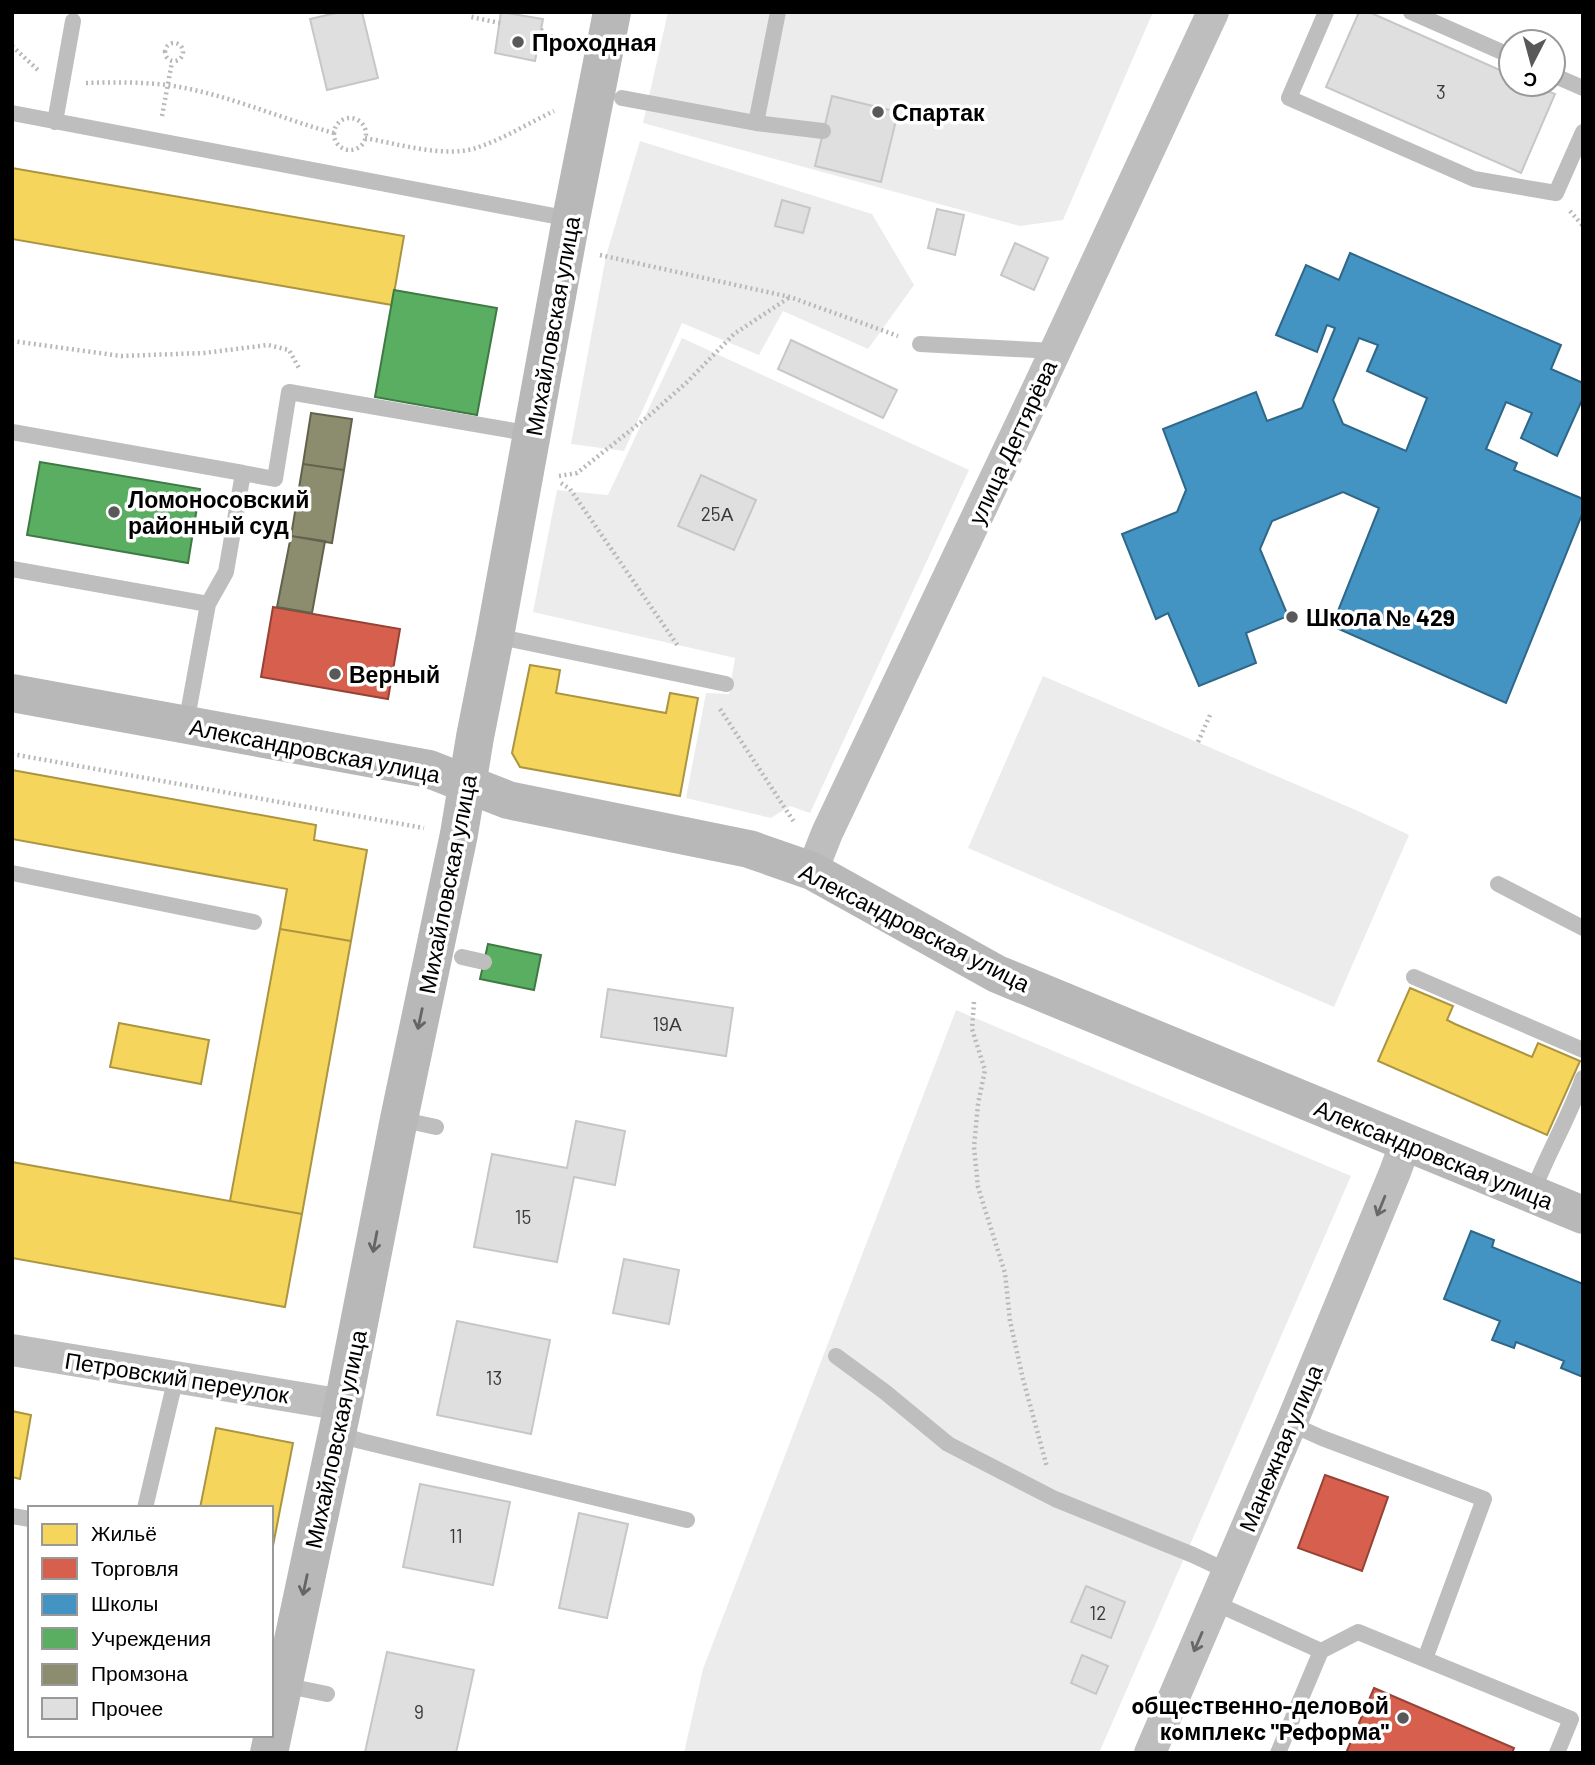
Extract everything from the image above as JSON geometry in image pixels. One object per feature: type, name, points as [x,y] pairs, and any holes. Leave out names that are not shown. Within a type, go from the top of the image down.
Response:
[{"type":"street","name":"Михайловская улица","points":[[270,1753],[340,1420],[418,1123],[475,737],[612,12]]},
{"type":"street","name":"улица Дегтярёва","points":[[812,871],[833,821],[1213,12]]},
{"type":"street","name":"Александровская улица","points":[[12,693],[429,769],[509,800],[749,849],[812,871],[997,974],[1583,1214]]},
{"type":"street","name":"Манежная улица","points":[[1150,1753],[1291,1424],[1406,1142]]},
{"type":"street","name":"Петровский переулок","points":[[12,1350],[176,1377],[340,1420]]},
{"type":"lane","points":[[756,123],[778,12]]},
{"type":"lane","points":[[1326,12],[1289,98],[1475,180],[1556,193],[1583,132]]},
{"type":"lane","points":[[1411,12],[1497,50]]},
{"type":"lane","points":[[55,121],[73,22]]},
{"type":"lane","points":[[622,98],[756,123],[823,131]]},
{"type":"lane","points":[[12,113],[571,219]]},
{"type":"lane","points":[[920,344],[1054,351]]},
{"type":"lane","points":[[12,432],[275,479],[289,392],[532,434]]},
{"type":"lane","points":[[186,724],[208,604],[226,572],[243,473]]},
{"type":"lane","points":[[12,569],[208,604]]},
{"type":"lane","points":[[495,636],[726,684]]},
{"type":"lane","points":[[12,873],[254,922]]},
{"type":"lane","points":[[1498,884],[1583,928]]},
{"type":"lane","points":[[462,957],[484,962]]},
{"type":"lane","points":[[1414,977],[1583,1050]]},
{"type":"lane","points":[[1532,1194],[1583,1078]]},
{"type":"lane","points":[[836,1356],[948,1444],[1055,1499],[1227,1571]]},
{"type":"lane","points":[[145,1506],[176,1377]]},
{"type":"lane","points":[[340,1420],[360,1441],[687,1520]]},
{"type":"lane","points":[[1291,1424],[1484,1499],[1425,1659]]},
{"type":"lane","points":[[1215,1603],[1321,1651]]},
{"type":"lane","points":[[1278,1753],[1321,1651],[1358,1632],[1571,1719],[1558,1753]]},
{"type":"lane","points":[[283,1685],[327,1694]]},
{"type":"path","points":[[472,12],[471,17],[500,23]]},
{"type":"path","points":[[541,30],[576,50]]},
{"type":"path","points":[[174,43],[181,46],[183,53],[180,60],[172,62],[166,57],[165,50],[174,43]]},
{"type":"path","points":[[12,46],[49,80],[61,83],[127,82],[167,85],[245,104],[334,133]]},
{"type":"path","points":[[158,141],[172,62]]},
{"type":"path","points":[[365,138],[455,152],[478,148],[564,106]]},
{"type":"path","points":[[356,119],[365,130],[365,138],[361,145],[347,150],[335,140],[336,125],[341,120],[356,119]]},
{"type":"path","points":[[592,253],[790,297],[920,344]]},
{"type":"path","points":[[552,477],[577,473],[651,414],[734,334],[790,297]]},
{"type":"path","points":[[12,341],[121,356],[204,353],[268,345],[289,350],[299,368],[303,394]]},
{"type":"path","points":[[1198,742],[1210,715]]},
{"type":"path","points":[[12,754],[428,829]]},
{"type":"path","points":[[975,995],[972,1029],[985,1070],[978,1104],[974,1147],[978,1187],[1005,1273],[1010,1321],[1055,1499]]},
{"type":"shaded area","name":"Спартак","points":[[668,12],[1153,12],[1063,220],[1020,226],[643,123]]},
{"type":"shaded area","points":[[640,141],[872,214],[914,285],[868,349],[783,311],[759,355],[682,323],[624,451],[571,444],[606,256]]},
{"type":"shaded area","points":[[682,338],[969,470],[810,813],[790,806],[771,818],[686,798],[706,693],[729,694],[735,658],[533,612],[557,490],[608,495]]},
{"type":"shaded area","points":[[1043,676],[1409,835],[1334,1007],[968,848]]},
{"type":"shaded area","points":[[956,1010],[1351,1176],[1099,1753],[684,1753],[703,1669]]},
{"type":"building: Жильё","points":[[12,168],[404,236],[392,305],[12,239]]},
{"type":"building: Жильё","points":[[530,665],[560,670],[556,693],[666,713],[670,693],[698,698],[680,796],[520,767],[512,753]]},
{"type":"building: Жильё","points":[[12,770],[316,825],[314,840],[367,850],[351,941],[280,929],[287,889],[12,839]]},
{"type":"building: Жильё","points":[[280,929],[351,941],[302,1214],[230,1201]]},
{"type":"building: Жильё","points":[[1410,988],[1453,1006],[1447,1020],[1455,1024],[1532,1057],[1538,1043],[1580,1061],[1547,1135],[1378,1061]]},
{"type":"building: Жильё","points":[[119,1023],[209,1040],[201,1084],[110,1067]]},
{"type":"building: Жильё","points":[[12,1162],[302,1214],[285,1307],[12,1258]]},
{"type":"building: Жильё","points":[[12,1411],[31,1415],[20,1479],[12,1477]]},
{"type":"building: Жильё","points":[[216,1428],[293,1443],[273,1546],[273,1506],[200,1506]]},
{"type":"building: Торговля","points":[[273,607],[400,629],[388,699],[261,677]]},
{"type":"building: Торговля","points":[[1325,1475],[1388,1497],[1362,1571],[1298,1548]]},
{"type":"building: Торговля","name":"oбщеcтвенно-деловoй кoмплeкc \"Peфoрма\"","points":[[1374,1688],[1514,1748],[1512,1753],[1346,1753]]},
{"type":"building: Школы","points":[[1350,253],[1561,345],[1551,369],[1583,383],[1583,398],[1557,456],[1521,438],[1532,413],[1506,402],[1486,449],[1517,463],[1514,470],[1583,499],[1583,512],[1506,703],[1332,626],[1379,508],[1343,492],[1272,521],[1260,549],[1288,616],[1246,633],[1256,663],[1199,686],[1168,613],[1156,619],[1122,534],[1177,512],[1186,490],[1163,429],[1256,392],[1267,421],[1302,408],[1335,328],[1327,325],[1317,352],[1276,335],[1306,265],[1339,280]],"holes":[[[1359,338],[1378,345],[1367,371],[1427,398],[1406,451],[1343,424],[1333,400]]]},
{"type":"building: Школы","points":[[1471,1231],[1494,1240],[1492,1247],[1583,1284],[1583,1377],[1561,1368],[1564,1361],[1516,1342],[1514,1348],[1492,1340],[1500,1321],[1444,1299]]},
{"type":"building: Учреждения","points":[[394,290],[497,308],[477,415],[375,397]]},
{"type":"building: Учреждения","name":"Ломоносовский районный суд","points":[[40,462],[200,489],[188,563],[27,535]]},
{"type":"building: Учреждения","points":[[488,944],[541,955],[534,990],[480,979]]},
{"type":"building: Промзона","points":[[311,413],[352,419],[344,470],[303,464]]},
{"type":"building: Промзона","points":[[303,464],[344,470],[332,543],[291,536]]},
{"type":"building: Промзона","points":[[291,536],[325,541],[312,613],[277,607]]},
{"type":"building: Прочее","points":[[340,12],[362,12],[378,78],[327,90],[310,19]]},
{"type":"building: Прочее","name":"Проходная","points":[[501,12],[543,19],[535,61],[495,53]]},
{"type":"building: Прочее","points":[[1359,12],[1369,12],[1497,69],[1497,98],[1553,98],[1521,173],[1326,87]]},
{"type":"building: Прочее","points":[[832,96],[898,112],[881,182],[815,166]]},
{"type":"building: Прочее","points":[[782,200],[810,208],[803,233],[775,226]]},
{"type":"building: Прочее","points":[[937,209],[964,215],[955,255],[928,248]]},
{"type":"building: Прочее","points":[[1015,243],[1048,258],[1034,290],[1001,275]]},
{"type":"building: Прочее","points":[[791,340],[897,390],[883,418],[778,369]]},
{"type":"building: Прочее","points":[[701,475],[756,500],[734,550],[678,526]]},
{"type":"building: Прочее","points":[[608,989],[733,1008],[726,1056],[601,1037]]},
{"type":"building: Прочее","points":[[576,1121],[625,1131],[615,1185],[574,1177],[557,1262],[474,1247],[492,1154],[567,1168]]},
{"type":"building: Прочее","points":[[624,1259],[679,1270],[669,1324],[613,1313]]},
{"type":"building: Прочее","points":[[457,1321],[550,1340],[531,1434],[437,1415]]},
{"type":"building: Прочее","points":[[420,1484],[510,1502],[493,1585],[403,1567]]},
{"type":"building: Прочее","points":[[579,1513],[628,1524],[607,1618],[559,1608]]},
{"type":"building: Прочее","points":[[1086,1586],[1125,1602],[1111,1638],[1071,1622]]},
{"type":"building: Прочее","points":[[387,1652],[474,1670],[456,1753],[365,1752]]},
{"type":"building: Прочее","points":[[1082,1655],[1108,1666],[1096,1694],[1071,1683]]},
{"type":"place","name":"Проходная","points":[[518,42]]},
{"type":"place","name":"Спартак","points":[[878,112]]},
{"type":"place","name":"Ломоносовский районный суд","points":[[114,512]]},
{"type":"place","name":"Школа № 429","points":[[1292,617]]},
{"type":"place","name":"Верный","points":[[335,674]]},
{"type":"place","name":"oбщеcтвенно-деловoй кoмплeкc \"Peфoрма\"","points":[[1403,1718]]}]
